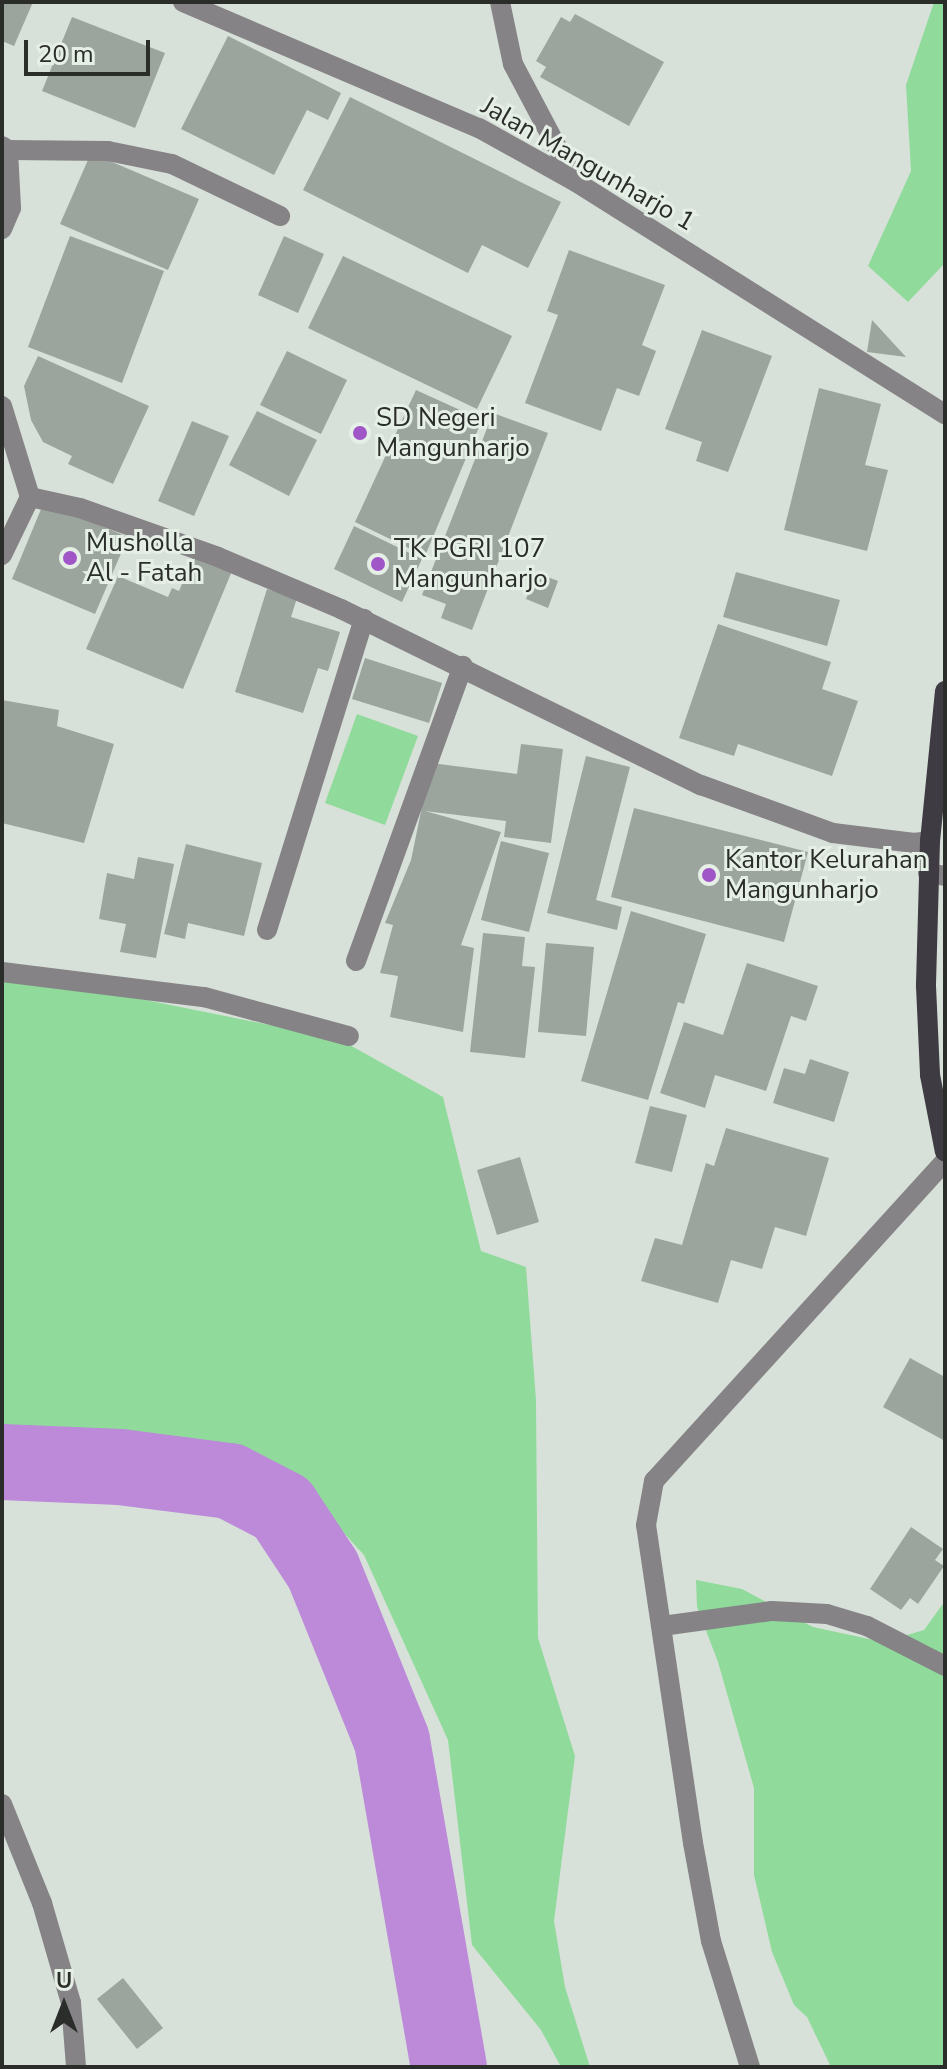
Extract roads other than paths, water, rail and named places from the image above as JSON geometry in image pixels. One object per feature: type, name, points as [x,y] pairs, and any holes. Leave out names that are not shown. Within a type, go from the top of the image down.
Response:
[{"type":"main road","points":[[945,691],[930,841],[937,874],[930,1075],[945,1152]]},
{"type":"street","name":"Jalan Mangunharjo 1","points":[[183,2],[479,128],[576,182],[945,414]]},
{"type":"street","points":[[500,2],[513,64],[576,182]]},
{"type":"street","points":[[2,229],[11,208],[5,148],[108,151],[172,164],[280,216]]},
{"type":"street","points":[[2,406],[30,497],[2,555]]},
{"type":"street","points":[[30,497],[80,508],[218,557],[364,619],[701,785],[833,833],[930,841]]},
{"type":"street","points":[[267,930],[364,619]]},
{"type":"street","points":[[356,961],[463,666]]},
{"type":"street","points":[[2,972],[204,997],[349,1036]]},
{"type":"street","points":[[750,2067],[711,1941],[646,1525],[654,1481],[945,1161]]},
{"type":"street","points":[[662,1626],[772,1611],[827,1614],[867,1626],[945,1666]]},
{"type":"street","points":[[2,1804],[42,1903],[71,2003],[76,2067]]},
{"type":"waterway","points":[[2,1462],[120,1467],[230,1481],[282,1508],[323,1570],[392,1741],[449,2067]]},
{"type":"place","name":"SD Negeri Mangunharjo","points":[[360,433]]},
{"type":"place","name":"Musholla Al - Fatah","points":[[70,558]]},
{"type":"place","name":"TK PGRI 107 Mangunharjo","points":[[378,564]]},
{"type":"place","name":"Kantor Kelurahan Mangunharjo","points":[[709,875]]}]
